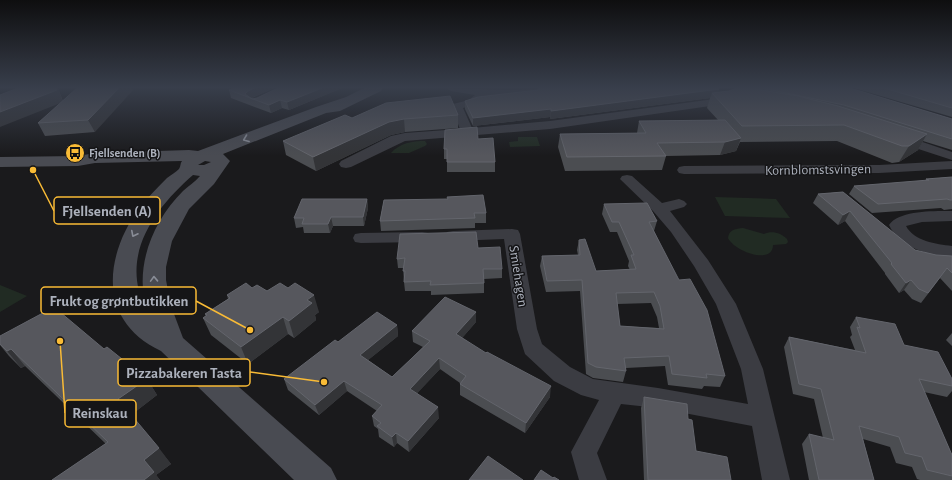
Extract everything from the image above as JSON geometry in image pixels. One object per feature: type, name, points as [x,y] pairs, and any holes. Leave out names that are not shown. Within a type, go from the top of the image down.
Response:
[{"type":"main road","points":[[0,162],[78,161],[88,163],[146,166],[172,170],[242,155],[330,110]]},
{"type":"main road","points":[[171,343],[168,329],[162,318],[155,294],[154,274],[157,257],[164,233],[174,215],[181,205],[211,175],[203,164]]},
{"type":"main road","points":[[203,164],[169,187],[145,216],[130,242],[124,266],[124,283],[133,313],[143,327],[154,336],[171,343],[319,480]]},
{"type":"street","points":[[459,110],[467,132]]},
{"type":"street","points":[[346,164],[396,139],[550,125],[658,110]]},
{"type":"street","points":[[888,134],[952,156]]},
{"type":"street","name":"Kornblomstsvingen","points":[[684,170],[879,169],[952,165]]},
{"type":"street","points":[[628,179],[669,206],[694,252],[726,304],[752,369],[761,417],[776,480]]},
{"type":"street","points":[[952,216],[906,219],[899,222],[897,225],[900,231],[916,243],[936,250],[952,252]]},
{"type":"street","name":"Smiehagen","points":[[361,238],[384,244],[512,234],[527,329],[533,348],[562,374],[589,388],[615,393],[658,398],[761,417]]},
{"type":"street","points":[[593,480],[584,452],[615,393]]},
{"type":"shaded area","points":[[518,137],[537,137],[540,146],[510,147],[509,142],[518,141]]},
{"type":"shaded area","points":[[425,141],[427,144],[425,146],[409,153],[391,153],[406,143]]},
{"type":"shaded area","points":[[715,197],[776,199],[790,218],[725,216]]},
{"type":"shaded area","points":[[743,228],[764,234],[770,232],[776,233],[785,237],[788,242],[786,244],[773,245],[771,251],[767,254],[761,255],[745,252],[738,248],[728,238],[731,231]]},
{"type":"shaded area","points":[[0,285],[27,296],[0,312]]},
{"type":"building","points":[[52,110],[97,110],[88,120],[38,123]]},
{"type":"building","points":[[369,110],[456,110],[458,115],[404,119],[389,122],[313,157],[283,141],[345,115],[352,118]]},
{"type":"building","points":[[469,110],[539,110],[473,118]]},
{"type":"building","points":[[728,110],[852,110],[927,134],[909,146],[902,146],[844,125],[742,126]]},
{"type":"building","points":[[861,110],[924,110],[952,119],[952,139]]},
{"type":"building","points":[[725,120],[741,138],[725,142],[657,143],[666,156],[567,157],[560,134],[646,133],[639,121]]},
{"type":"building","points":[[477,127],[478,139],[493,138],[495,162],[447,162],[447,149],[444,149],[445,130]]},
{"type":"building","points":[[952,177],[952,200],[947,199],[878,204],[854,186],[929,180],[926,179]]},
{"type":"building","points":[[843,192],[915,250],[936,255],[952,256],[952,273],[947,268],[928,293],[919,289],[911,280],[906,283],[891,264],[892,263],[850,211],[843,215],[818,194]]},
{"type":"building","points":[[483,195],[486,213],[474,213],[475,218],[380,221],[384,200],[448,199],[447,197]]},
{"type":"building","points":[[302,199],[367,199],[363,217],[331,217],[328,224],[302,224],[304,218],[294,218]]},
{"type":"building","points":[[647,203],[657,221],[649,222],[679,280],[690,279],[707,310],[725,376],[706,374],[707,378],[672,374],[669,356],[624,358],[626,371],[596,367],[588,363],[582,280],[547,281],[542,256],[580,255],[579,240],[585,239],[596,271],[636,269],[631,255],[634,255],[619,222],[612,222],[604,204]],"holes":[[[654,292],[660,306],[664,329],[620,326],[616,293]]]},
{"type":"building","points":[[476,232],[478,248],[500,247],[502,269],[483,269],[484,283],[430,285],[431,281],[404,282],[405,271],[403,271],[405,258],[397,259],[400,234]]},
{"type":"building","points":[[246,283],[252,288],[257,285],[267,291],[280,283],[288,288],[295,283],[314,295],[307,300],[312,303],[289,321],[283,317],[241,347],[203,318],[207,315],[205,314],[230,298],[227,295]]},
{"type":"building","points":[[445,297],[476,312],[456,334],[486,353],[487,352],[551,386],[526,423],[460,384],[466,376],[439,358],[410,389],[438,407],[408,441],[396,433],[392,437],[377,426],[381,423],[372,416],[382,405],[344,381],[315,405],[284,379],[335,340],[338,342],[377,312],[397,325],[360,355],[392,377],[430,341],[412,331]]},
{"type":"building","points":[[54,307],[104,349],[107,347],[147,379],[118,399],[159,448],[144,460],[154,472],[144,480],[52,480],[108,442],[11,349],[7,351],[0,344],[0,336]]},
{"type":"building","points":[[856,317],[895,324],[904,345],[938,352],[952,379],[952,386],[919,379],[952,455],[952,476],[927,470],[922,457],[905,453],[899,437],[859,426],[874,480],[819,480],[809,434],[834,440],[821,389],[799,384],[789,337],[866,353],[857,327],[860,328]]},
{"type":"building","points":[[644,397],[687,404],[688,419],[692,420],[696,451],[727,457],[731,480],[648,480]]},
{"type":"building","points":[[488,456],[523,480],[469,480]]},
{"type":"building","points":[[541,470],[553,478],[554,477],[559,480],[534,480]]},
{"type":"place","name":"Fjellsenden (B)","points":[[75,153]]},
{"type":"place","name":"Fjellsenden (A)","points":[[33,170]]},
{"type":"place","name":"Frukt og grøntbutikken","points":[[250,330]]},
{"type":"place","name":"Reinskau","points":[[60,341]]},
{"type":"place","name":"Pizzabakeren Tasta","points":[[324,382]]}]
